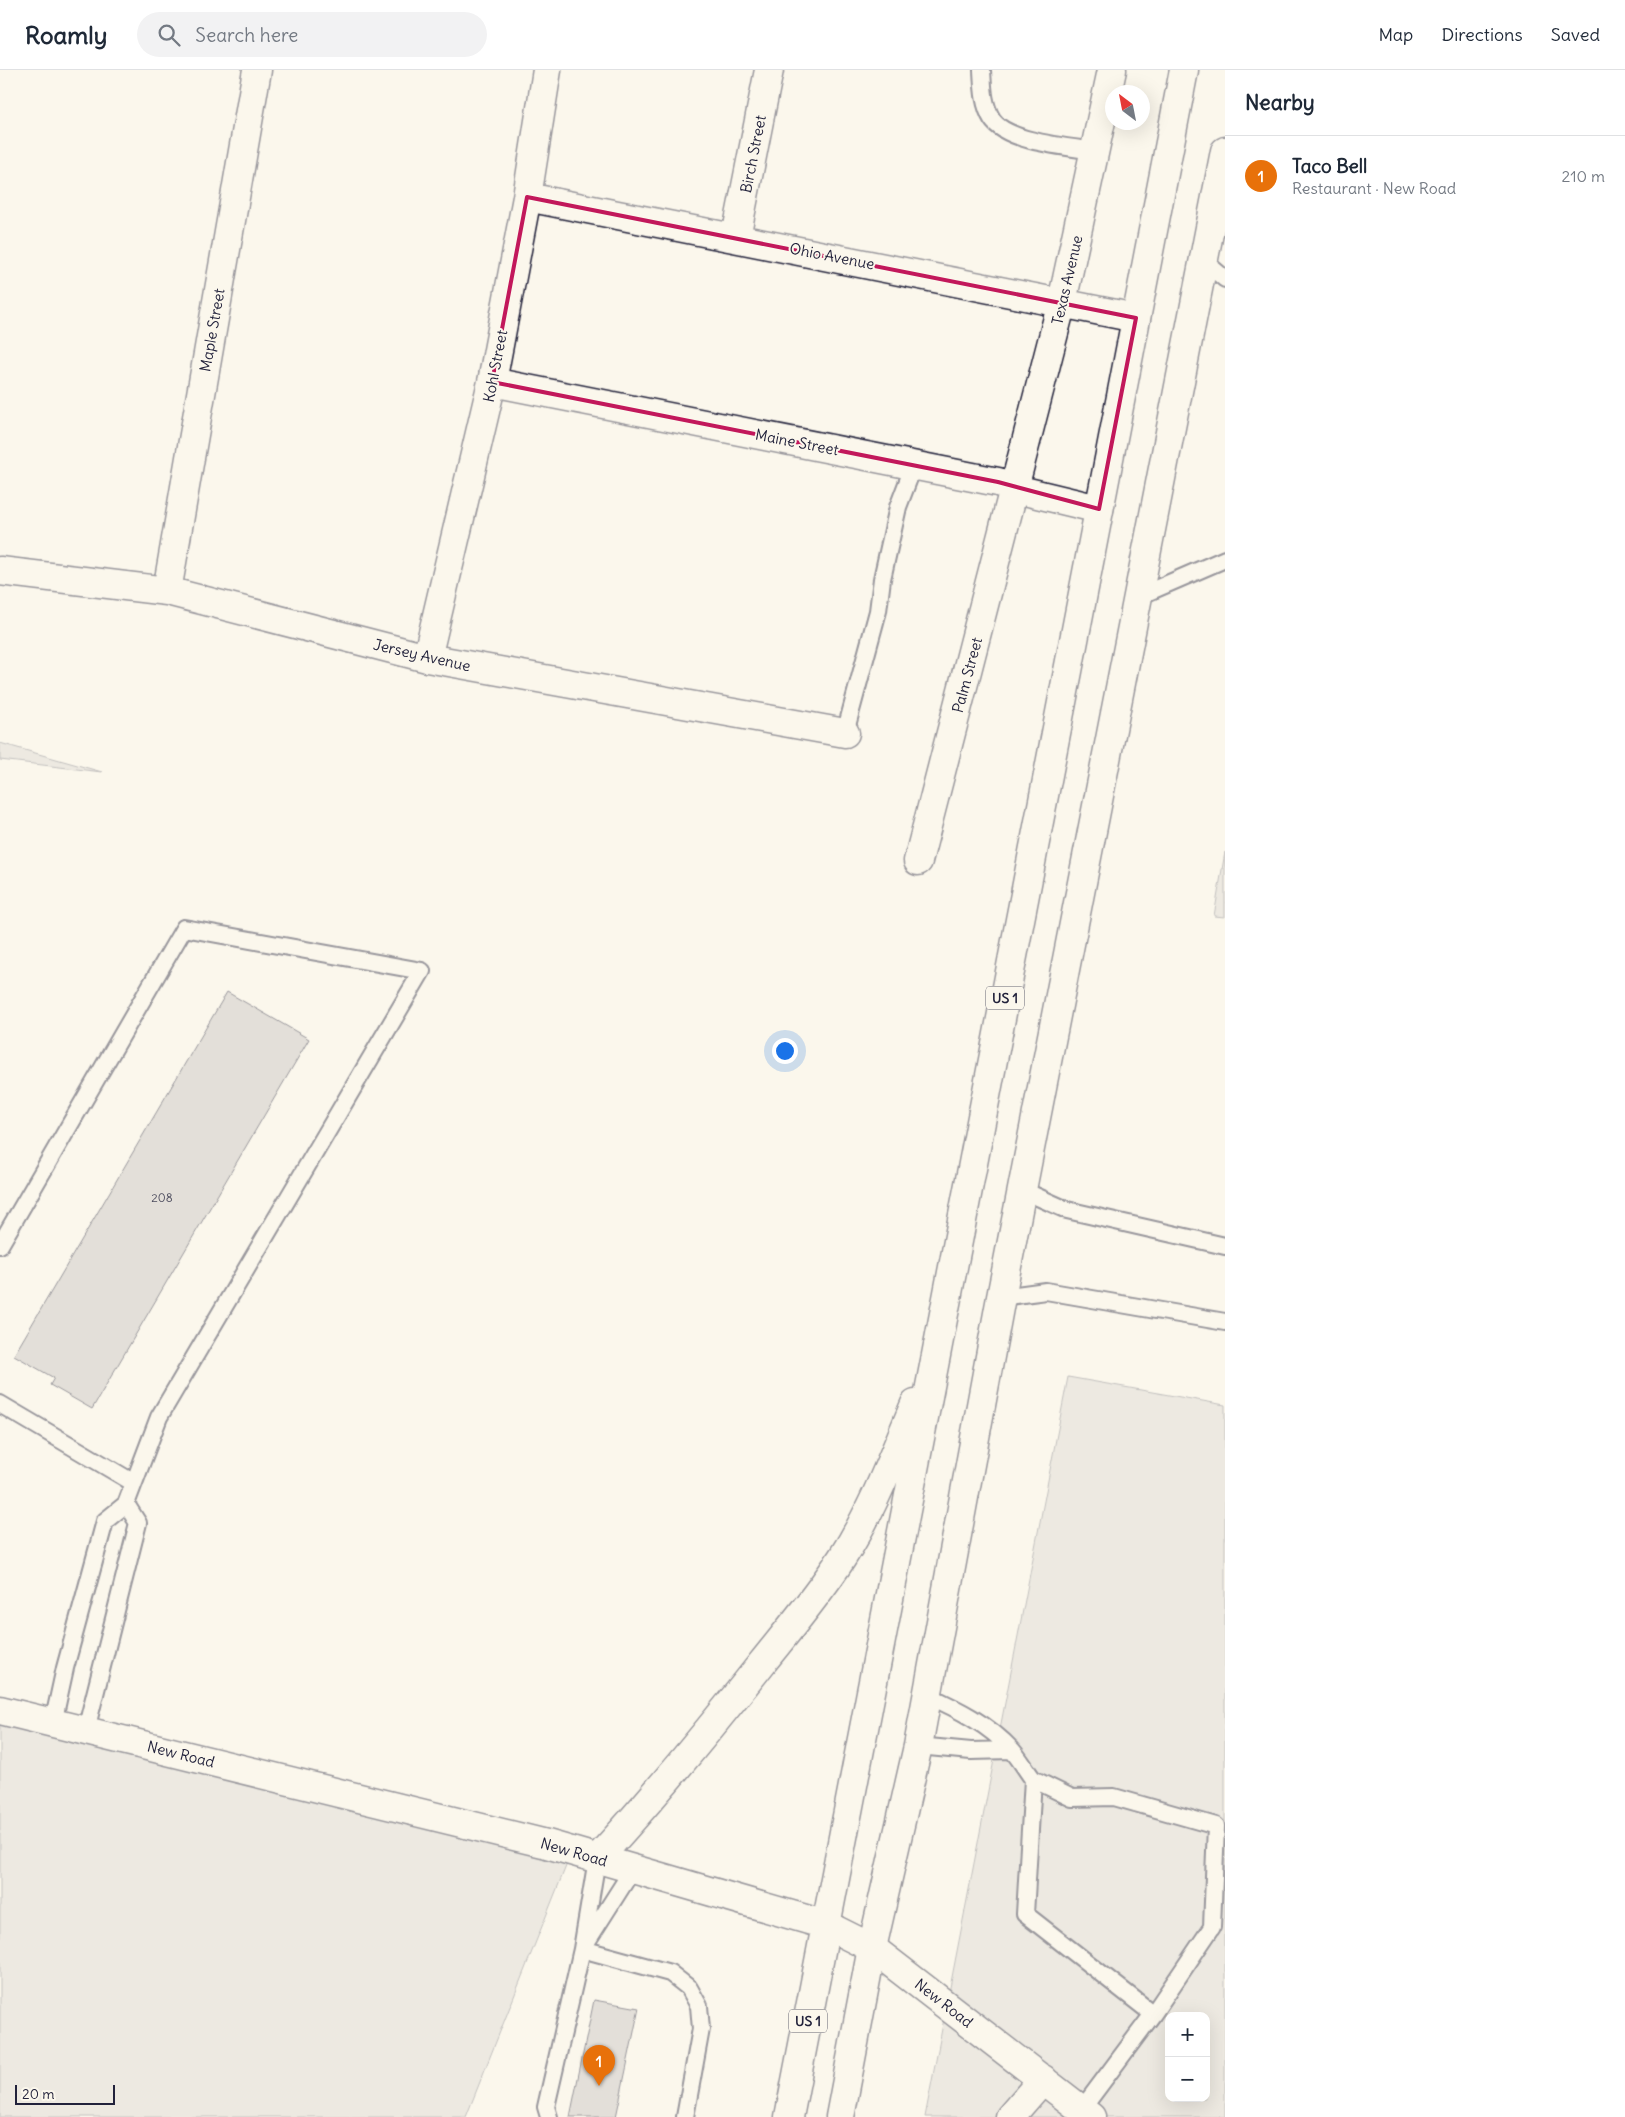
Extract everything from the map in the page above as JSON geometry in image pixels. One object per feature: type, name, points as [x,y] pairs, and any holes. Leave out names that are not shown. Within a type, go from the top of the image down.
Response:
[{"type":"main road","name":"Maple Street","points":[[167,591],[257,70]]},
{"type":"main road","name":"Kohl Street","points":[[427,658],[492,382],[527,197],[547,70]]},
{"type":"main road","name":"Birch Street","points":[[736,237],[769,70]]},
{"type":"main road","name":"Texas Avenue","points":[[1016,489],[1062,302],[1112,70]]},
{"type":"main road","name":"US 1","points":[[789,2117],[1184,70]]},
{"type":"main road","points":[[840,2117],[872,1948],[918,1746],[1001,1297],[1225,151]]},
{"type":"main road","name":"Ohio Avenue","points":[[527,197],[1136,318]]},
{"type":"main road","name":"Maine Street","points":[[492,382],[998,482],[1016,489],[1099,509]]},
{"type":"main road","name":"Palm Street","points":[[918,861],[1016,489]]},
{"type":"main road","name":"Jersey Avenue","points":[[0,572],[167,591],[427,658],[845,733]]},
{"type":"main road","points":[[597,1859],[654,1796],[717,1721],[813,1599],[843,1557],[871,1507],[935,1357]]},
{"type":"main road","name":"New Road","points":[[0,1710],[547,1844],[826,1925],[872,1948],[1086,2113]]},
{"type":"main road","points":[[1010,2117],[1043,2079]]},
{"type":"lane","points":[[982,70],[983,96],[992,121],[1007,132],[1015,137],[1095,151]]},
{"type":"lane","points":[[1204,261],[1225,279]]},
{"type":"lane","points":[[845,733],[878,611],[882,580],[898,507],[914,465]]},
{"type":"lane","points":[[1137,597],[1225,559]]},
{"type":"lane","points":[[0,1245],[184,928],[422,971],[159,1417],[126,1504],[105,1521],[65,1668],[53,1723]]},
{"type":"lane","points":[[1022,1190],[1067,1210],[1225,1246]]},
{"type":"lane","points":[[1001,1297],[1046,1291],[1225,1322]]},
{"type":"lane","points":[[0,1404],[134,1483]]},
{"type":"lane","points":[[86,1730],[138,1523],[126,1504]]},
{"type":"lane","points":[[927,1695],[964,1712],[987,1727],[1012,1750],[1033,1779],[1072,1798],[1114,1797],[1216,1826],[1212,1927],[1086,2113]]},
{"type":"lane","points":[[918,1746],[971,1751],[1012,1750]]},
{"type":"lane","points":[[1033,1779],[1025,1914],[1153,2014]]},
{"type":"lane","points":[[549,2117],[546,2107],[582,1949],[597,1859]]},
{"type":"lane","points":[[582,1949],[633,1869]]},
{"type":"lane","points":[[582,1949],[670,1973],[689,1988],[699,2006],[701,2030],[685,2117]]},
{"type":"highlighted area","points":[[527,197],[1136,318],[1099,509],[998,482],[492,382]]},
{"type":"shaded area","points":[[0,743],[102,772],[0,760]]},
{"type":"shaded area","points":[[1225,852],[1225,917],[1214,916]]},
{"type":"shaded area","points":[[1068,1377],[1225,1405],[1225,2117],[925,2117]]},
{"type":"shaded area","points":[[0,1713],[570,1856],[466,2117],[0,2117]]},
{"type":"building","points":[[227,992],[309,1039],[92,1409],[50,1385],[54,1378],[14,1355]]},
{"type":"building","points":[[594,2000],[639,2008],[616,2117],[570,2117]]},
{"type":"place","name":"Taco Bell","points":[[599,2086]]}]
